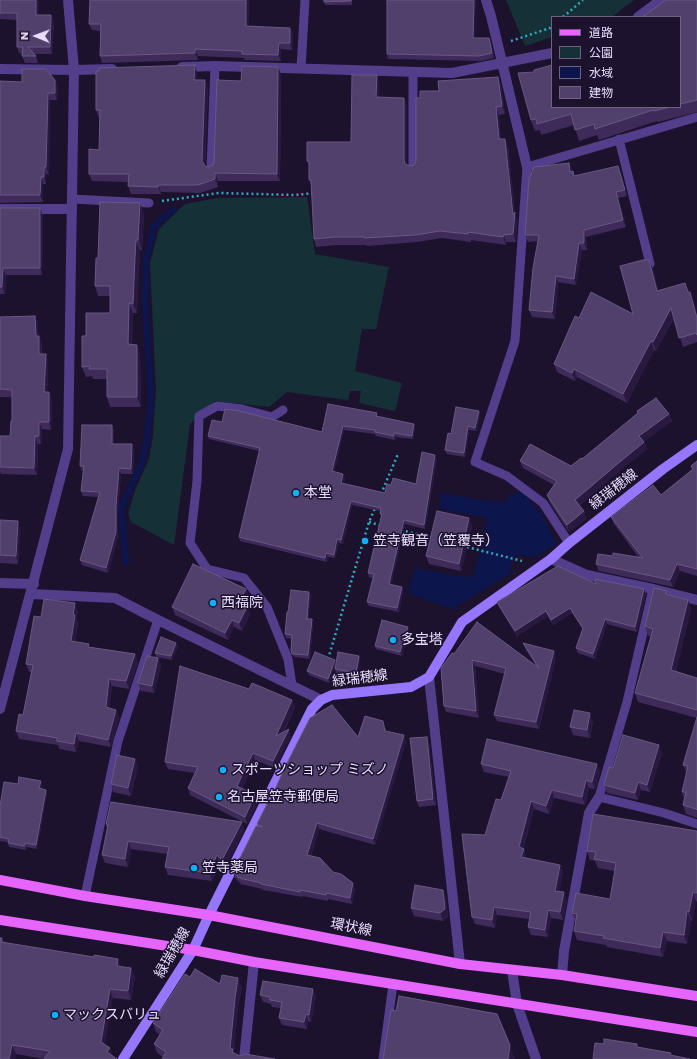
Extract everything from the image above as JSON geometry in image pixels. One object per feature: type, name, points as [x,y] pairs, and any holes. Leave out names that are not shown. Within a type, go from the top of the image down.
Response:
[{"type":"main road","name":"緑瑞穂線","points":[[123,1059],[193,950],[312,709],[321,700],[332,695],[411,687],[429,677],[462,622],[551,559],[663,469],[697,445]]},
{"type":"main road","name":"環状線","points":[[0,880],[85,896],[209,915],[460,964],[562,975],[697,996]]},
{"type":"main road","points":[[0,920],[697,1032]]},
{"type":"street","points":[[0,709],[34,584],[68,449],[74,70],[68,0]]},
{"type":"street","points":[[486,0],[527,167]]},
{"type":"street","points":[[639,16],[661,0]]},
{"type":"street","points":[[176,67],[215,66],[452,73],[551,53]]},
{"type":"street","points":[[0,69],[121,69]]},
{"type":"street","points":[[0,209],[72,204]]},
{"type":"street","points":[[551,559],[587,574],[697,600]]},
{"type":"street","points":[[0,583],[34,584]]},
{"type":"street","points":[[31,594],[115,598],[321,700]]},
{"type":"street","points":[[429,677],[460,964]]},
{"type":"street","points":[[562,975],[564,951],[589,813],[600,797]]},
{"type":"street","points":[[244,1059],[254,962]]},
{"type":"street","points":[[512,970],[517,1004],[536,1059]]},
{"type":"lane","points":[[301,68],[305,0]]},
{"type":"lane","points":[[211,169],[215,66]]},
{"type":"lane","points":[[413,72],[413,168]]},
{"type":"lane","points":[[569,543],[543,503],[507,476],[475,462],[515,341],[527,167],[697,117]]},
{"type":"lane","points":[[619,140],[650,264]]},
{"type":"lane","points":[[72,204],[149,203]]},
{"type":"lane","points":[[283,410],[272,417],[242,409],[217,406],[199,416],[197,481],[190,543],[207,569],[244,578],[267,607],[288,659],[292,685]]},
{"type":"lane","points":[[653,589],[626,702],[600,797],[664,813],[697,824]]},
{"type":"lane","points":[[85,896],[118,741],[158,620]]},
{"type":"lane","points":[[383,1059],[393,984]]},
{"type":"path","points":[[564,16],[583,0]]},
{"type":"path","points":[[498,45],[551,26]]},
{"type":"path","points":[[149,203],[220,193],[295,195],[318,193]]},
{"type":"path","points":[[381,495],[398,454]]},
{"type":"path","points":[[327,661],[369,522],[378,502]]},
{"type":"path","points":[[369,522],[384,526]]},
{"type":"path","points":[[398,530],[435,539]]},
{"type":"path","points":[[467,547],[516,559]]},
{"type":"green space","points":[[506,0],[634,0],[613,16],[551,16],[551,37],[525,46]]},
{"type":"green space","points":[[307,197],[315,254],[389,267],[376,329],[362,329],[355,371],[402,383],[395,411],[359,403],[361,391],[350,391],[348,400],[287,392],[269,407],[215,401],[190,424],[174,545],[131,522],[128,513],[136,488],[149,459],[153,435],[156,390],[150,263],[159,229],[185,204],[217,198]]},
{"type":"water","points":[[523,492],[542,515],[557,544],[535,557],[517,555],[510,565],[511,573],[452,609],[408,593],[415,568],[457,576],[472,577],[481,550],[487,518],[439,509],[441,493],[489,501],[506,502],[509,495]]},
{"type":"building","points":[[0,0],[36,0],[36,15],[51,15],[50,47],[28,47],[36,56],[22,56],[23,47],[17,47],[17,13],[0,13]]},
{"type":"building","points":[[90,0],[246,0],[246,26],[290,28],[290,43],[279,43],[278,55],[242,54],[242,51],[195,49],[195,53],[100,56],[101,24],[89,24]]},
{"type":"building","points":[[324,0],[351,0],[351,1],[324,2]]},
{"type":"building","points":[[387,0],[474,0],[473,38],[489,38],[492,53],[479,56],[387,54]]},
{"type":"building","points":[[666,0],[697,0],[697,100],[681,104],[681,16],[643,16]]},
{"type":"building","points":[[195,65],[194,80],[205,80],[202,161],[205,166],[208,167],[213,165],[214,162],[217,80],[241,81],[242,66],[278,67],[277,174],[215,173],[215,179],[198,185],[158,185],[158,187],[128,186],[129,174],[89,174],[89,149],[99,150],[100,110],[96,110],[96,71],[99,71],[99,68]]},
{"type":"building","points":[[551,65],[551,108],[666,108],[653,110],[595,129],[594,124],[575,130],[571,114],[537,124],[536,119],[531,120],[518,73],[534,72],[534,70]]},
{"type":"building","points":[[22,69],[46,69],[55,80],[55,93],[48,93],[46,167],[44,167],[44,177],[41,177],[40,195],[0,195],[0,81],[22,82]]},
{"type":"building","points":[[352,75],[377,75],[376,97],[404,98],[404,160],[405,164],[410,166],[414,165],[416,161],[416,98],[420,98],[420,91],[439,91],[438,81],[498,77],[502,106],[496,107],[499,139],[505,139],[513,215],[515,212],[513,234],[504,235],[503,237],[468,232],[468,234],[440,231],[415,235],[314,239],[311,180],[309,180],[309,161],[307,161],[307,142],[351,142]]},
{"type":"building","points":[[569,163],[570,172],[573,171],[574,176],[618,166],[625,190],[616,192],[623,220],[584,230],[584,243],[579,243],[574,279],[556,276],[552,312],[529,310],[533,268],[539,235],[525,235],[529,179],[534,167]]},
{"type":"building","points":[[100,202],[140,203],[138,240],[136,240],[133,304],[129,303],[128,344],[137,345],[137,397],[107,397],[107,369],[89,369],[90,366],[82,367],[82,336],[86,336],[86,313],[110,313],[110,286],[95,286],[96,258],[98,258]]},
{"type":"building","points":[[0,208],[40,208],[40,268],[3,268],[2,287],[0,287]]},
{"type":"building","points":[[643,260],[649,260],[657,291],[685,283],[688,292],[690,292],[697,318],[697,335],[696,333],[679,338],[671,308],[653,342],[651,341],[623,394],[574,369],[572,373],[554,364],[575,316],[579,318],[591,292],[633,314],[620,266]]},
{"type":"building","points":[[35,316],[36,336],[39,336],[39,354],[46,354],[44,392],[49,392],[49,422],[39,422],[39,436],[35,436],[34,468],[0,467],[0,436],[10,436],[12,421],[12,390],[0,389],[0,317]]},
{"type":"building","points":[[656,398],[669,414],[639,436],[644,442],[575,500],[584,511],[567,525],[547,495],[557,481],[520,461],[530,444],[571,466],[581,458],[582,459],[638,413],[637,411]]},
{"type":"building","points":[[328,404],[377,413],[376,416],[414,424],[412,436],[394,433],[394,436],[375,432],[375,430],[343,426],[332,471],[343,474],[341,483],[385,493],[387,484],[391,485],[393,478],[416,484],[422,452],[435,455],[424,525],[404,520],[389,584],[402,587],[397,608],[367,602],[374,574],[368,573],[382,514],[380,514],[381,508],[351,501],[341,540],[337,539],[334,555],[326,553],[325,558],[239,537],[260,448],[208,436],[212,420],[222,422],[225,409],[239,411],[322,432]]},
{"type":"building","points":[[456,407],[479,411],[475,428],[468,426],[464,453],[445,450],[448,433],[451,434]]},
{"type":"building","points":[[82,425],[112,425],[112,444],[132,444],[131,469],[119,468],[116,506],[116,532],[106,568],[80,560],[100,492],[81,491],[84,466],[80,466]]},
{"type":"building","points":[[697,461],[697,569],[677,564],[670,580],[596,564],[598,554],[613,556],[613,553],[643,558],[611,517],[653,485],[661,495],[693,469],[691,466]]},
{"type":"building","points":[[437,511],[469,518],[459,564],[426,556]]},
{"type":"building","points":[[0,520],[18,521],[16,556],[0,555]]},
{"type":"building","name":"西福院","points":[[193,564],[246,589],[239,603],[247,607],[239,623],[232,620],[225,633],[172,607]]},
{"type":"building","points":[[558,566],[596,584],[595,579],[644,589],[635,627],[605,619],[593,654],[576,648],[583,628],[570,608],[551,620],[546,611],[515,631],[497,602]]},
{"type":"building","points":[[654,588],[667,591],[666,594],[688,600],[671,670],[697,678],[697,710],[635,693],[653,629],[645,626]]},
{"type":"building","points":[[291,590],[309,592],[307,619],[312,619],[308,655],[292,654],[292,635],[285,634]]},
{"type":"building","points":[[44,599],[75,603],[73,615],[75,615],[71,641],[89,644],[88,647],[135,654],[126,681],[109,679],[106,707],[116,710],[108,740],[76,733],[74,744],[57,741],[57,738],[16,731],[19,714],[23,715],[33,665],[26,664],[34,616],[41,617]]},
{"type":"building","name":"多宝塔","points":[[382,620],[408,627],[400,652],[375,646]]},
{"type":"building","points":[[477,622],[539,668],[523,643],[554,651],[536,722],[494,715],[506,668],[472,660],[476,711],[444,706],[441,668],[452,653],[454,654]]},
{"type":"building","points":[[161,637],[176,643],[171,656],[155,653]]},
{"type":"building","points":[[315,652],[335,660],[328,679],[307,671]]},
{"type":"building","points":[[338,652],[359,656],[356,673],[335,669]]},
{"type":"building","points":[[147,656],[158,658],[152,686],[138,683]]},
{"type":"building","points":[[180,666],[249,689],[252,683],[292,700],[276,736],[289,729],[273,761],[253,753],[237,786],[255,795],[245,817],[188,788],[198,767],[165,762]]},
{"type":"building","points":[[332,705],[358,737],[365,716],[383,721],[385,731],[404,735],[373,839],[317,823],[307,855],[320,858],[333,872],[341,874],[353,883],[350,898],[326,893],[326,895],[300,890],[300,892],[239,878],[233,872],[256,826],[263,827],[257,824],[268,802],[269,803],[285,767],[310,718]]},
{"type":"building","points":[[574,710],[590,713],[587,730],[570,727]]},
{"type":"building","points":[[697,717],[697,810],[683,805],[686,792],[682,792],[688,766],[683,765]]},
{"type":"building","points":[[623,735],[659,745],[647,785],[638,782],[635,793],[604,785],[609,767],[613,768]]},
{"type":"building","points":[[427,737],[433,799],[417,801],[410,738]]},
{"type":"building","points":[[487,739],[597,764],[592,782],[586,780],[582,797],[552,790],[546,806],[531,801],[519,847],[524,849],[521,857],[560,865],[555,891],[564,892],[560,912],[548,910],[545,930],[528,927],[531,912],[494,907],[492,920],[472,917],[462,834],[485,835],[496,799],[501,800],[511,771],[481,764]]},
{"type":"building","points":[[117,755],[135,759],[128,788],[111,784]]},
{"type":"building","points":[[19,777],[41,781],[39,788],[46,790],[36,845],[25,843],[24,846],[8,843],[9,839],[0,837],[0,806],[4,782],[18,784]]},
{"type":"building","points":[[111,802],[242,822],[222,860],[217,855],[209,873],[165,867],[169,847],[128,841],[125,859],[102,855],[108,825],[106,824]]},
{"type":"building","points":[[593,814],[697,831],[697,893],[693,892],[689,912],[687,911],[684,935],[663,932],[660,948],[603,938],[604,936],[574,931],[577,914],[572,913],[576,893],[610,899],[616,863],[594,859],[596,852],[587,851]]},
{"type":"building","points":[[415,885],[443,890],[445,909],[440,913],[411,908]]},
{"type":"building","name":"マックスバリュ","points":[[0,938],[2,938],[1,942],[94,957],[94,955],[118,959],[117,966],[131,968],[128,991],[110,989],[101,1042],[110,1048],[107,1052],[117,1059],[44,1059],[50,1051],[12,1045],[9,1059],[0,1059]]},
{"type":"building","points":[[195,969],[220,984],[222,975],[238,978],[230,1049],[233,1049],[232,1052],[240,1056],[245,1054],[275,1059],[162,1059],[166,1052],[154,1044],[163,1030],[153,1023],[185,974],[190,977]]},
{"type":"building","points":[[263,981],[313,989],[309,1015],[306,1014],[304,1022],[279,1018],[282,1002],[270,1000],[270,997],[260,995]]},
{"type":"building","points":[[399,996],[497,1014],[510,1045],[508,1059],[383,1059],[391,1010],[396,1011]]},
{"type":"building","points":[[604,1039],[637,1044],[637,1047],[671,1053],[670,1055],[690,1059],[593,1059],[595,1043],[604,1044]]},
{"type":"waterway","points":[[126,563],[121,508],[141,465],[147,439],[151,396],[145,302],[146,259],[154,226],[174,210]]},
{"type":"place","name":"本堂","points":[[296,493]]},
{"type":"place","name":"笠寺観音（笠覆寺）","points":[[365,541]]},
{"type":"place","name":"西福院","points":[[213,603]]},
{"type":"place","name":"多宝塔","points":[[393,640]]},
{"type":"place","name":"スポーツショップ ミズノ","points":[[223,770]]},
{"type":"place","name":"名古屋笠寺郵便局","points":[[219,797]]},
{"type":"place","name":"笠寺薬局","points":[[194,868]]},
{"type":"place","name":"マックスバリュ","points":[[55,1015]]}]
